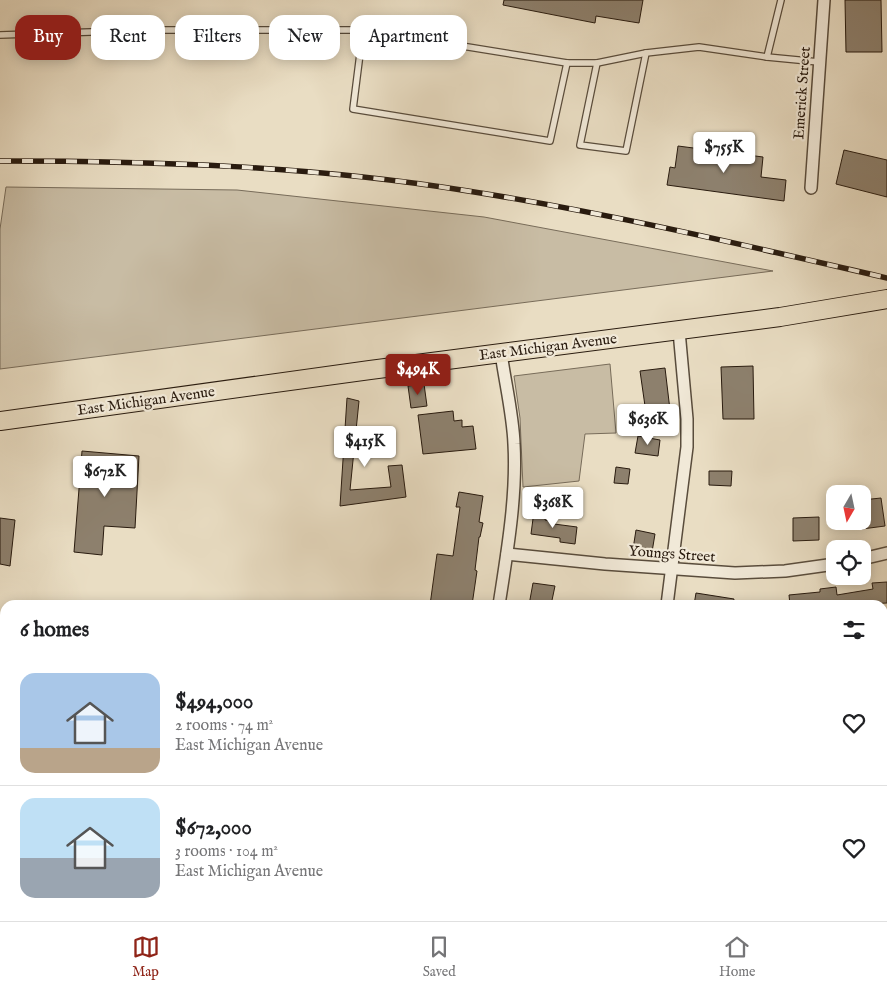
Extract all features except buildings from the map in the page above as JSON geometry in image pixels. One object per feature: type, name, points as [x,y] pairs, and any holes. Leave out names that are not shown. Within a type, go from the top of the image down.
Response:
[{"type":"main road","name":"East Michigan Avenue","points":[[0,421],[885,302]]},
{"type":"street","name":"Emerick Street","points":[[811,188],[824,0]]},
{"type":"street","points":[[668,600],[687,447],[687,419],[679,330]]},
{"type":"street","points":[[499,600],[513,493],[514,444],[501,353]]},
{"type":"street","points":[[871,557],[887,553]]},
{"type":"street","name":"Youngs Street","points":[[506,554],[605,564],[735,573],[785,571],[826,565]]},
{"type":"lane","points":[[767,57],[781,0]]},
{"type":"lane","points":[[0,35],[151,30],[350,30]]},
{"type":"lane","points":[[467,47],[567,63],[597,63],[646,53],[699,47],[819,62]]},
{"type":"lane","points":[[597,63],[580,145],[626,151],[646,53]]},
{"type":"lane","points":[[359,60],[353,109],[550,141],[567,63]]},
{"type":"shaded area","points":[[6,187],[237,190],[484,217],[773,271],[0,369],[0,229]]},
{"type":"shaded area","points":[[610,364],[616,433],[585,434],[579,481],[523,487],[520,418],[514,376]]},
{"type":"railway","points":[[0,161],[118,162],[235,167],[352,176],[410,183],[573,209],[731,242],[887,278]]}]
